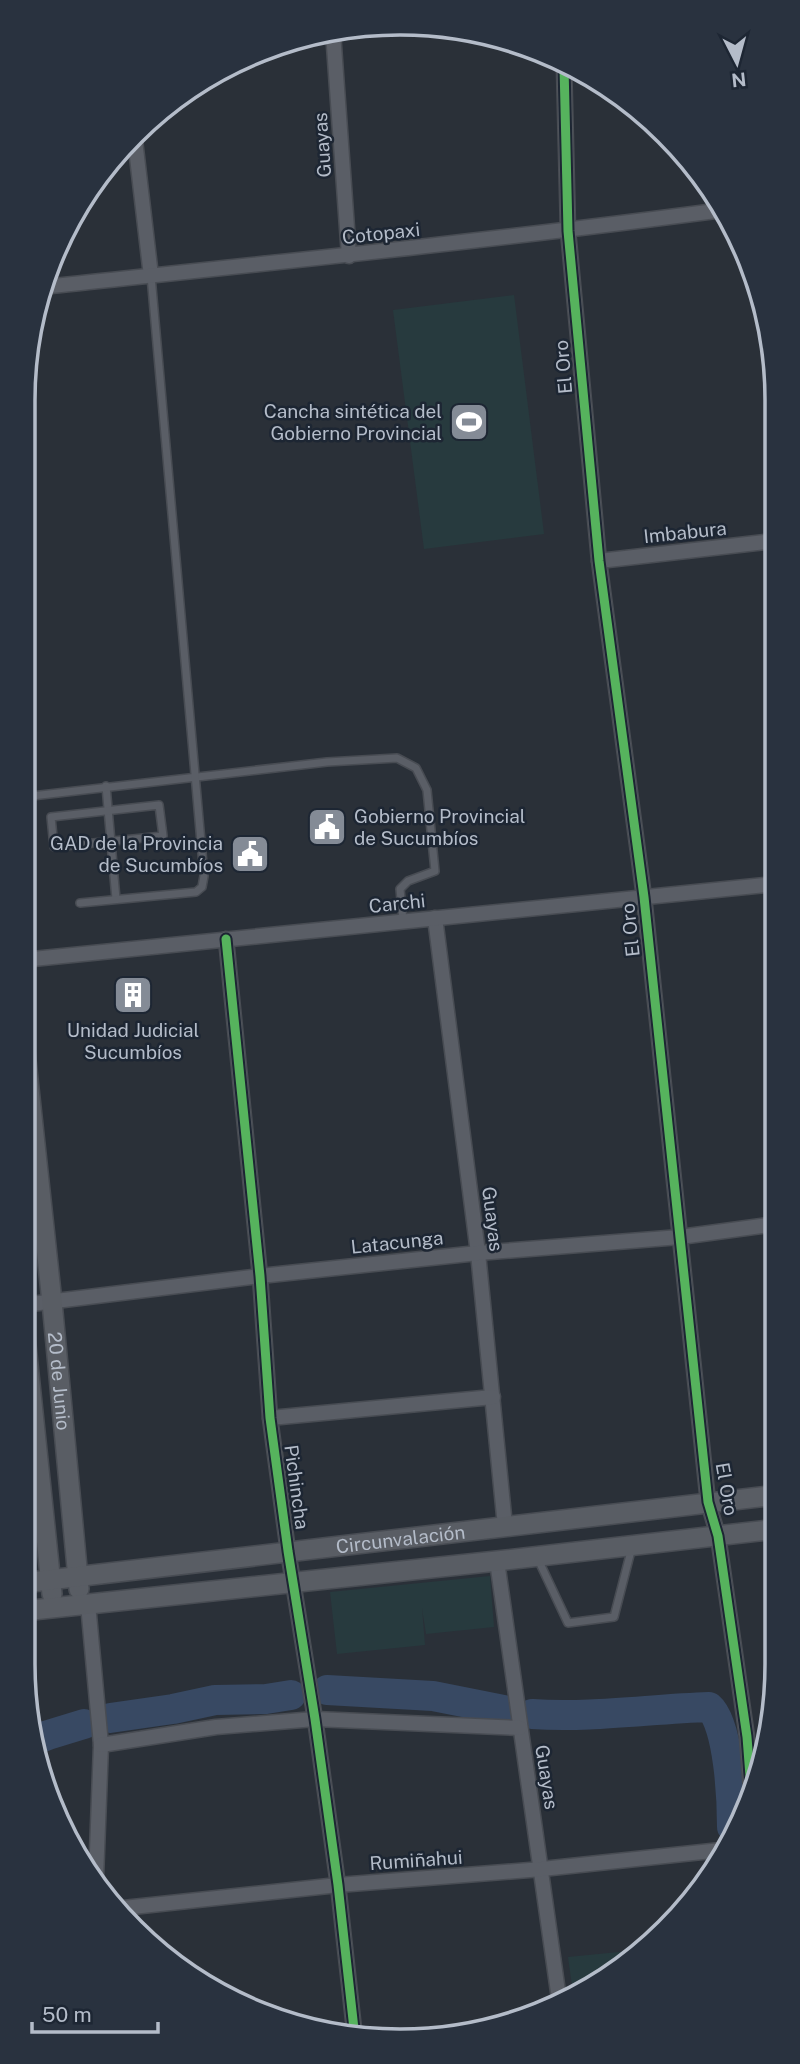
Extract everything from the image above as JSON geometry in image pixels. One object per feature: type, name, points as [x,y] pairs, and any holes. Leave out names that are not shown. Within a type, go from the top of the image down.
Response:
[{"type":"main road","name":"20 de Junio","points":[[35,1144],[78,1577],[84,1604]]},
{"type":"main road","name":"20 de Junio","points":[[35,1443],[53,1607]]},
{"type":"main road","name":"Circunvalación","points":[[35,1582],[765,1496]]},
{"type":"main road","name":"Circunvalación","points":[[35,1609],[765,1530]]},
{"type":"street","name":"Guayas","points":[[334,41],[349,256]]},
{"type":"street","name":"El Oro","points":[[564,75],[568,231],[599,561],[644,897],[708,1502],[718,1536],[750,1770]]},
{"type":"street","points":[[136,148],[151,276]]},
{"type":"street","name":"Cotopaxi","points":[[53,286],[349,256],[712,211]]},
{"type":"street","name":"Imbabura","points":[[599,561],[765,542]]},
{"type":"street","name":"Carchi","points":[[35,959],[765,885]]},
{"type":"street","name":"Guayas","points":[[435,918],[478,1252],[505,1526]]},
{"type":"street","name":"Pichincha","points":[[226,939],[260,1276],[270,1418],[288,1551],[316,1719],[354,2026]]},
{"type":"street","name":"Latacunga","points":[[35,1304],[478,1252],[680,1237],[765,1225]]},
{"type":"street","points":[[270,1418],[492,1397]]},
{"type":"street","name":"Guayas","points":[[497,1561],[558,1992]]},
{"type":"street","points":[[84,1604],[101,1745],[96,1866]]},
{"type":"street","points":[[101,1745],[216,1727],[316,1719],[520,1728]]},
{"type":"street","name":"Rumiñahui","points":[[128,1907],[338,1885],[542,1869],[713,1851]]},
{"type":"lane","points":[[80,903],[196,892],[202,887],[204,876],[151,276]]},
{"type":"lane","points":[[35,795],[327,762],[397,758],[416,768],[427,790],[435,871],[408,881],[400,889],[403,921]]},
{"type":"lane","points":[[106,786],[116,899]]},
{"type":"lane","points":[[159,805],[163,836],[54,847],[51,817],[108,811],[159,805]]},
{"type":"lane","points":[[536,1557],[568,1622],[602,1619],[614,1617],[633,1545]]},
{"type":"green space","name":"Cancha sintética del Gobierno Provincial","points":[[514,295],[544,534],[424,549],[393,310]]},
{"type":"green space","points":[[490,1576],[494,1627],[426,1634],[422,1608],[425,1645],[337,1654],[330,1592]]},
{"type":"green space","points":[[625,1951],[572,1985],[568,1957]]},
{"type":"waterway","points":[[327,1690],[433,1696],[509,1711]]},
{"type":"waterway","points":[[110,1718],[215,1700],[266,1699],[291,1695]]},
{"type":"waterway","points":[[532,1714],[598,1714],[709,1707],[716,1716],[725,1746],[731,1816]]},
{"type":"waterway","points":[[42,1737],[84,1724]]},
{"type":"cycle path","points":[[564,75],[568,231],[599,561],[644,897],[708,1502],[718,1536],[750,1770]]},
{"type":"cycle path","points":[[226,939],[260,1276],[270,1418],[338,1885],[354,2026]]},
{"type":"place","name":"Cancha sintética del Gobierno Provincial","points":[[469,422]]},
{"type":"place","name":"Gobierno Provincial de Sucumbíos","points":[[327,827]]},
{"type":"place","name":"GAD de la Provincia de Sucumbíos","points":[[250,854]]},
{"type":"place","name":"Unidad Judicial Sucumbíos","points":[[133,995]]}]
